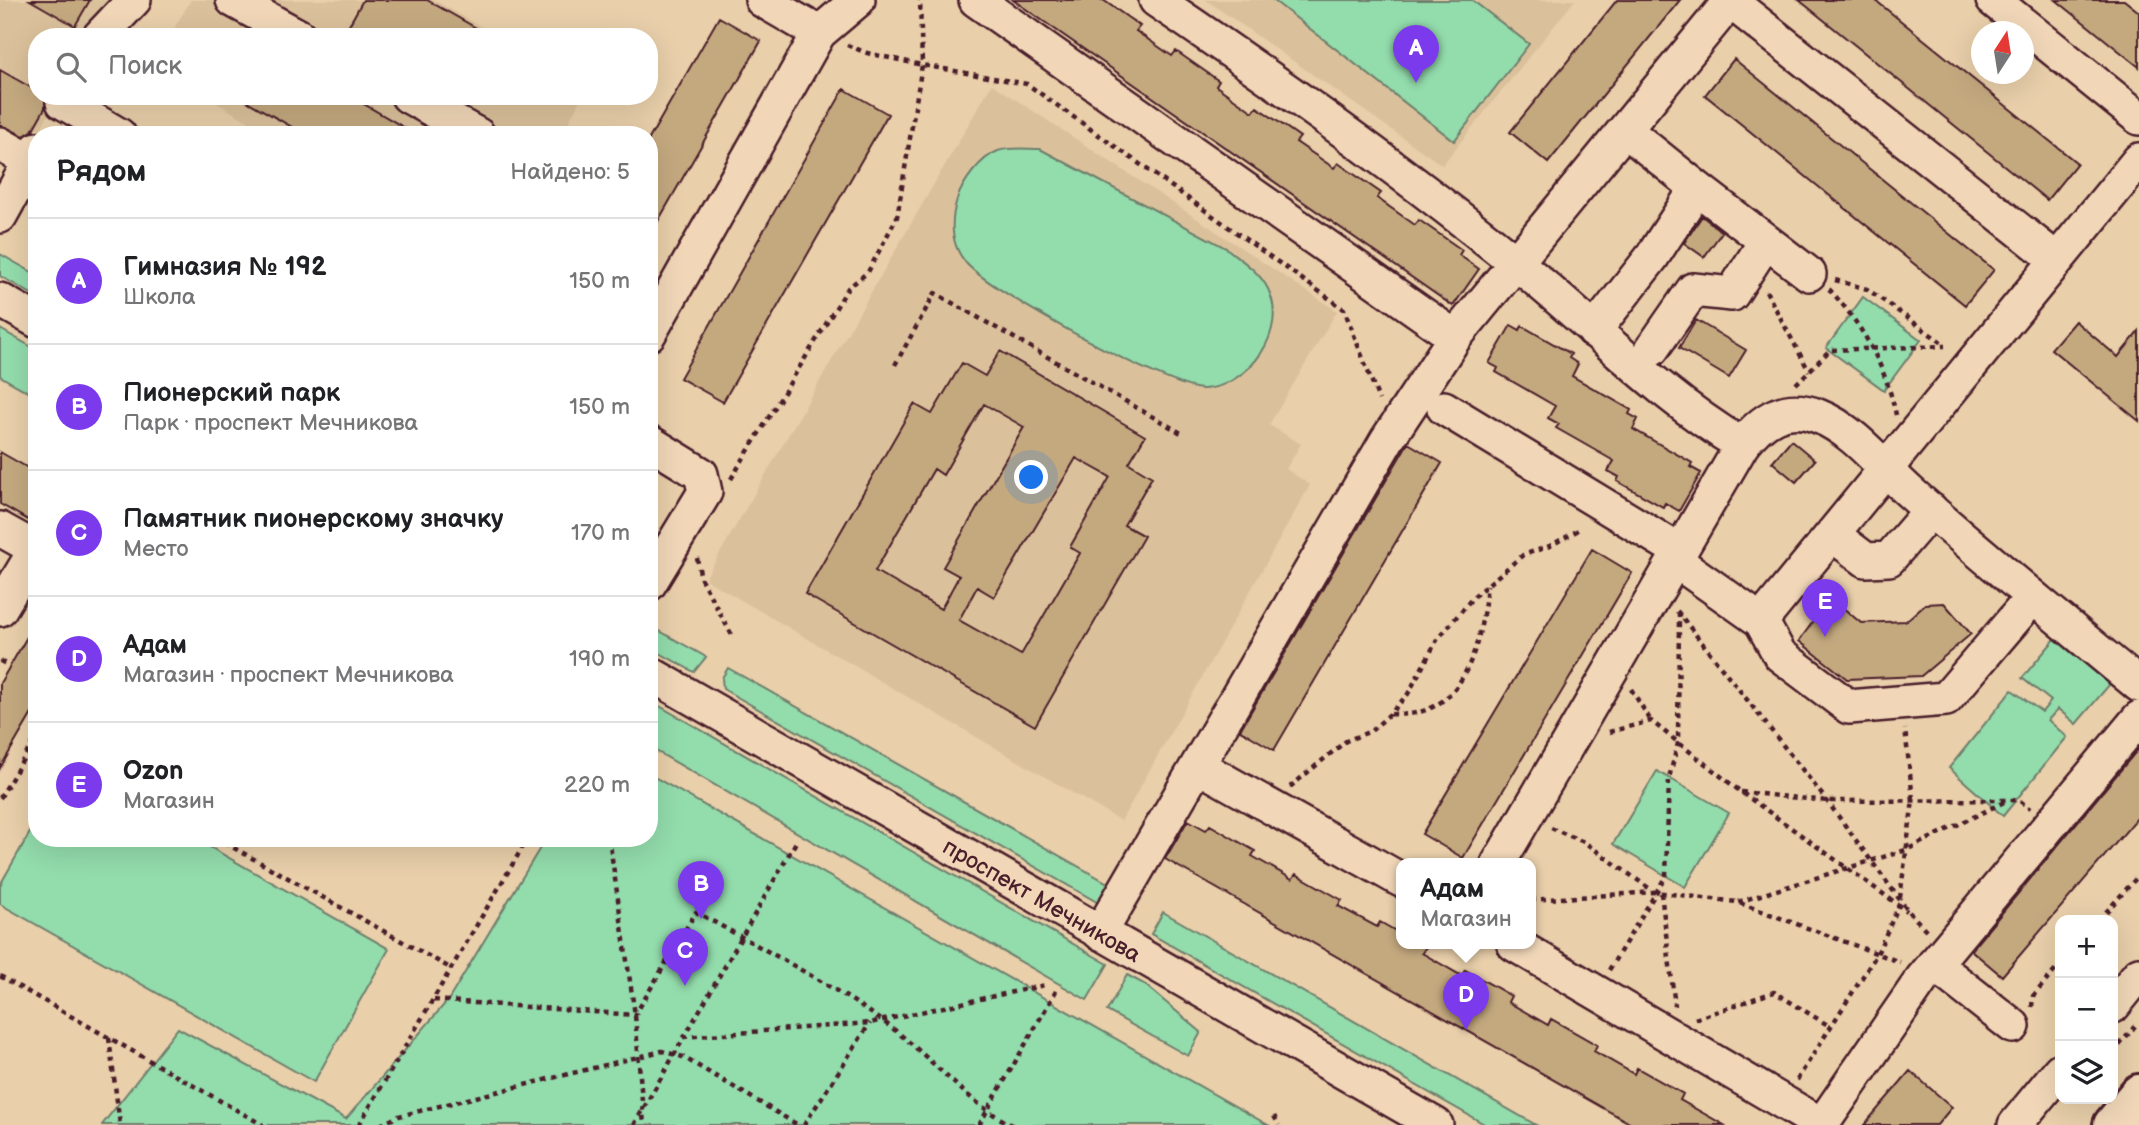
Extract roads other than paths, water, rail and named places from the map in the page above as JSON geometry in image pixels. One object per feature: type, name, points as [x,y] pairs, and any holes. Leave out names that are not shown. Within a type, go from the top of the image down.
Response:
[{"type":"main road","points":[[2113,1125],[2139,1094]]},
{"type":"street","points":[[108,28],[134,0]]},
{"type":"street","points":[[233,0],[284,28]]},
{"type":"street","points":[[762,0],[819,33]]},
{"type":"street","points":[[658,318],[819,33],[858,0]]},
{"type":"street","points":[[976,0],[1455,337]]},
{"type":"street","points":[[1156,0],[1289,90],[1516,263],[1638,370],[1742,445]]},
{"type":"street","points":[[1993,0],[2139,118]]},
{"type":"street","points":[[1100,933],[1200,767],[1237,696],[1392,433],[1455,337],[1731,1],[2057,260]]},
{"type":"street","points":[[49,126],[61,105]]},
{"type":"street","points":[[73,105],[105,126]]},
{"type":"street","points":[[424,105],[462,126]]},
{"type":"street","points":[[1625,130],[1697,188],[1758,252],[1811,274]]},
{"type":"street","points":[[0,144],[28,147]]},
{"type":"street","points":[[1762,621],[2139,160]]},
{"type":"street","points":[[0,216],[28,165]]},
{"type":"street","points":[[1594,331],[1652,257],[1697,188]]},
{"type":"street","points":[[1652,257],[1693,290],[1732,294],[1758,252]]},
{"type":"street","points":[[1652,349],[1693,290]]},
{"type":"street","points":[[0,300],[28,316]]},
{"type":"street","points":[[1444,408],[1674,578],[1762,621],[1780,655],[1849,708],[1946,699],[2033,597]]},
{"type":"street","points":[[1501,858],[1567,742],[1674,578],[1742,445],[1756,426],[1772,415],[1792,411],[1817,415],[1895,460],[1931,510],[2139,685]]},
{"type":"street","points":[[658,448],[701,474],[705,492],[658,569]]},
{"type":"street","points":[[1833,535],[1866,560],[1889,559],[1931,510]]},
{"type":"street","points":[[0,529],[28,545]]},
{"type":"street","points":[[0,609],[28,562]]},
{"type":"street","name":"проспект Мечникова","points":[[658,678],[1436,1125]]},
{"type":"street","points":[[1522,949],[1595,992],[1674,1030],[1823,1124],[1934,964],[2139,718]]},
{"type":"street","points":[[1200,767],[1396,877]]},
{"type":"street","points":[[1934,964],[2013,1026]]},
{"type":"street","points":[[2118,1000],[2139,974]]},
{"type":"street","points":[[2015,1125],[2055,1076]]},
{"type":"place","name":"Гимназия № 192","points":[[1416,83]]},
{"type":"place","name":"Ozon","points":[[1825,637]]},
{"type":"place","name":"Пионерский парк","points":[[701,919]]},
{"type":"place","name":"Памятник пионерскому значку","points":[[685,986]]},
{"type":"place","name":"Адам","points":[[1466,1030]]}]
